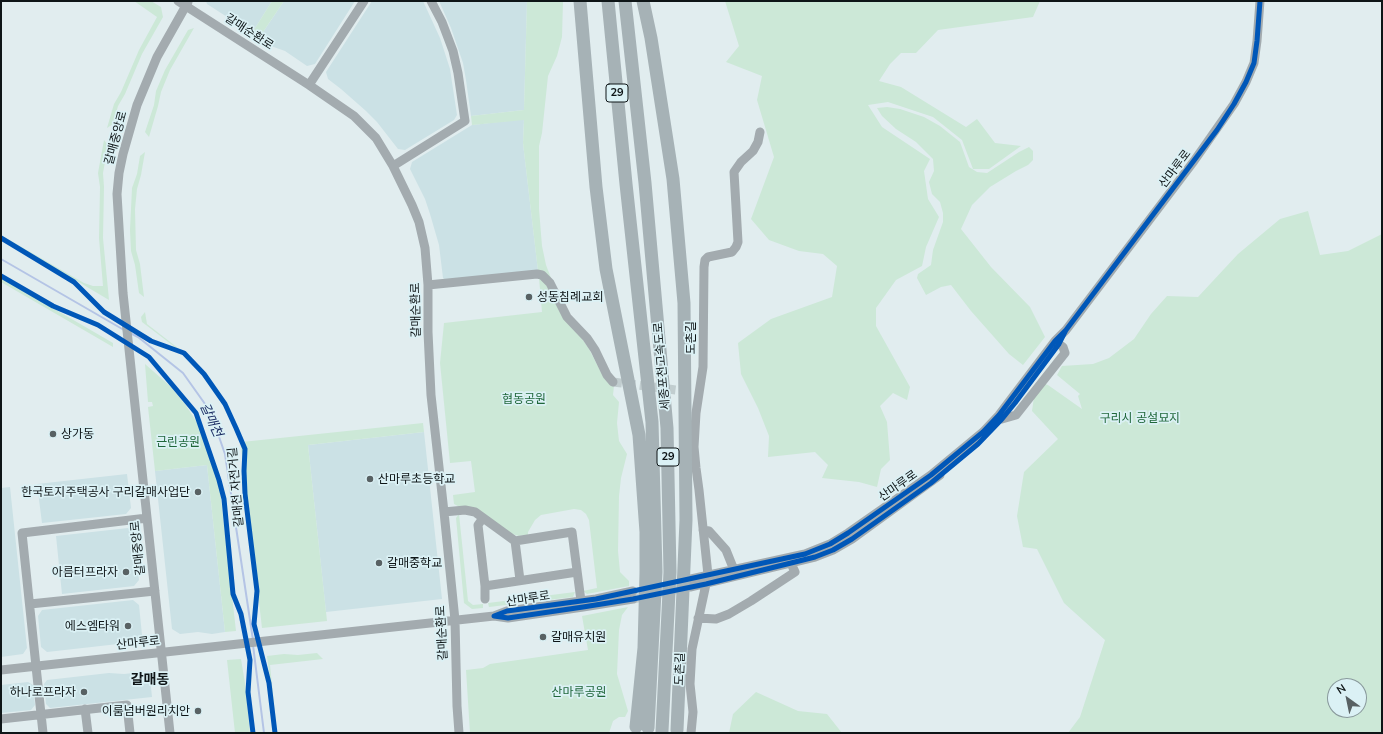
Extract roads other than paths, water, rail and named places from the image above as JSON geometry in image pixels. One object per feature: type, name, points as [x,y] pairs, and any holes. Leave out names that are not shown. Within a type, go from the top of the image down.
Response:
[{"type":"highway","name":"세종포천고속도로","points":[[580,1],[596,187],[606,269],[639,435],[646,532],[642,727],[656,572],[652,422],[608,1]]},
{"type":"highway","name":"세종포천고속도로","points":[[625,1],[645,183],[667,428],[670,572],[662,732]]},
{"type":"highway","points":[[643,1],[651,38],[673,179],[684,303],[686,520],[677,730]]},
{"type":"street","points":[[309,85],[364,1]]},
{"type":"street","points":[[393,166],[465,121],[458,72],[453,51],[442,22],[431,1]]},
{"type":"street","name":"산마루로","points":[[691,583],[790,560],[815,557],[833,550],[852,539],[931,483],[978,444],[1002,419],[1066,330],[1194,161],[1234,104],[1254,63],[1260,1]]},
{"type":"street","name":"갈매순환로","points":[[184,3],[354,116],[376,138],[393,166],[419,222],[425,248],[428,284],[430,395],[455,620],[459,733]]},
{"type":"street","name":"갈매중앙로","points":[[170,733],[123,293],[117,194],[123,154],[137,105],[157,57],[184,3]]},
{"type":"street","name":"도촌길","points":[[691,733],[693,712],[690,684],[692,649],[707,579],[694,447],[696,413],[695,392],[703,367],[705,260],[708,257],[732,252],[736,247],[738,242],[734,172],[741,162],[753,151],[758,142],[760,132]]},
{"type":"street","points":[[428,284],[537,274],[542,275],[550,283],[567,317],[587,338],[595,350],[607,375],[613,382]]},
{"type":"street","name":"산마루로","points":[[790,560],[830,544],[932,475],[983,432],[999,415],[1057,343]]},
{"type":"street","points":[[444,512],[471,510],[515,541],[572,532],[581,601]]},
{"type":"street","points":[[43,733],[22,533],[146,518]]},
{"type":"street","points":[[483,518],[478,525],[485,586],[485,599]]},
{"type":"street","points":[[703,530],[709,531],[726,550],[736,573]]},
{"type":"street","points":[[515,541],[520,580]]},
{"type":"street","points":[[698,618],[716,619],[729,614],[751,601],[795,572],[790,560]]},
{"type":"street","points":[[485,586],[577,572]]},
{"type":"street","points":[[30,604],[155,591]]},
{"type":"street","name":"산마루로","points":[[1,670],[494,616],[507,612],[633,595],[583,607],[508,618],[494,616]]},
{"type":"street","points":[[1,719],[127,705],[130,733]]},
{"type":"street","points":[[85,709],[88,733]]},
{"type":"waterway","name":"갈매천","points":[[1,259],[124,330]]},
{"type":"waterway","name":"갈매천","points":[[130,333],[138,337],[183,373],[210,411],[225,454],[253,640]]},
{"type":"waterway","name":"갈매천","points":[[253,645],[264,733]]},
{"type":"tunnel","points":[[613,382],[692,392]]},
{"type":"tunnel","points":[[633,599],[688,587]]},
{"type":"place","name":"성동침례교회","points":[[529,297]]},
{"type":"place","name":"상가동","points":[[53,434]]},
{"type":"place","name":"산마루초등학교","points":[[370,479]]},
{"type":"place","name":"한국토지주택공사 구리갈매사업단","points":[[198,492]]},
{"type":"place","name":"갈매중학교","points":[[379,563]]},
{"type":"place","name":"아름터프라자","points":[[126,572]]},
{"type":"place","name":"에스엠타워","points":[[128,626]]},
{"type":"place","name":"갈매유치원","points":[[543,637]]},
{"type":"place","name":"하나로프라자","points":[[84,692]]},
{"type":"place","name":"이룸넘버원리치안","points":[[198,711]]},
{"type":"district","name":"갈매동","points":[[150,680]]},
{"type":"park label","name":"협동공원","points":[[524,399]]},
{"type":"park label","name":"구리시 공설묘지","points":[[1140,418]]},
{"type":"park label","name":"근린공원","points":[[178,442]]},
{"type":"park label","name":"산마루공원","points":[[579,692]]}]
